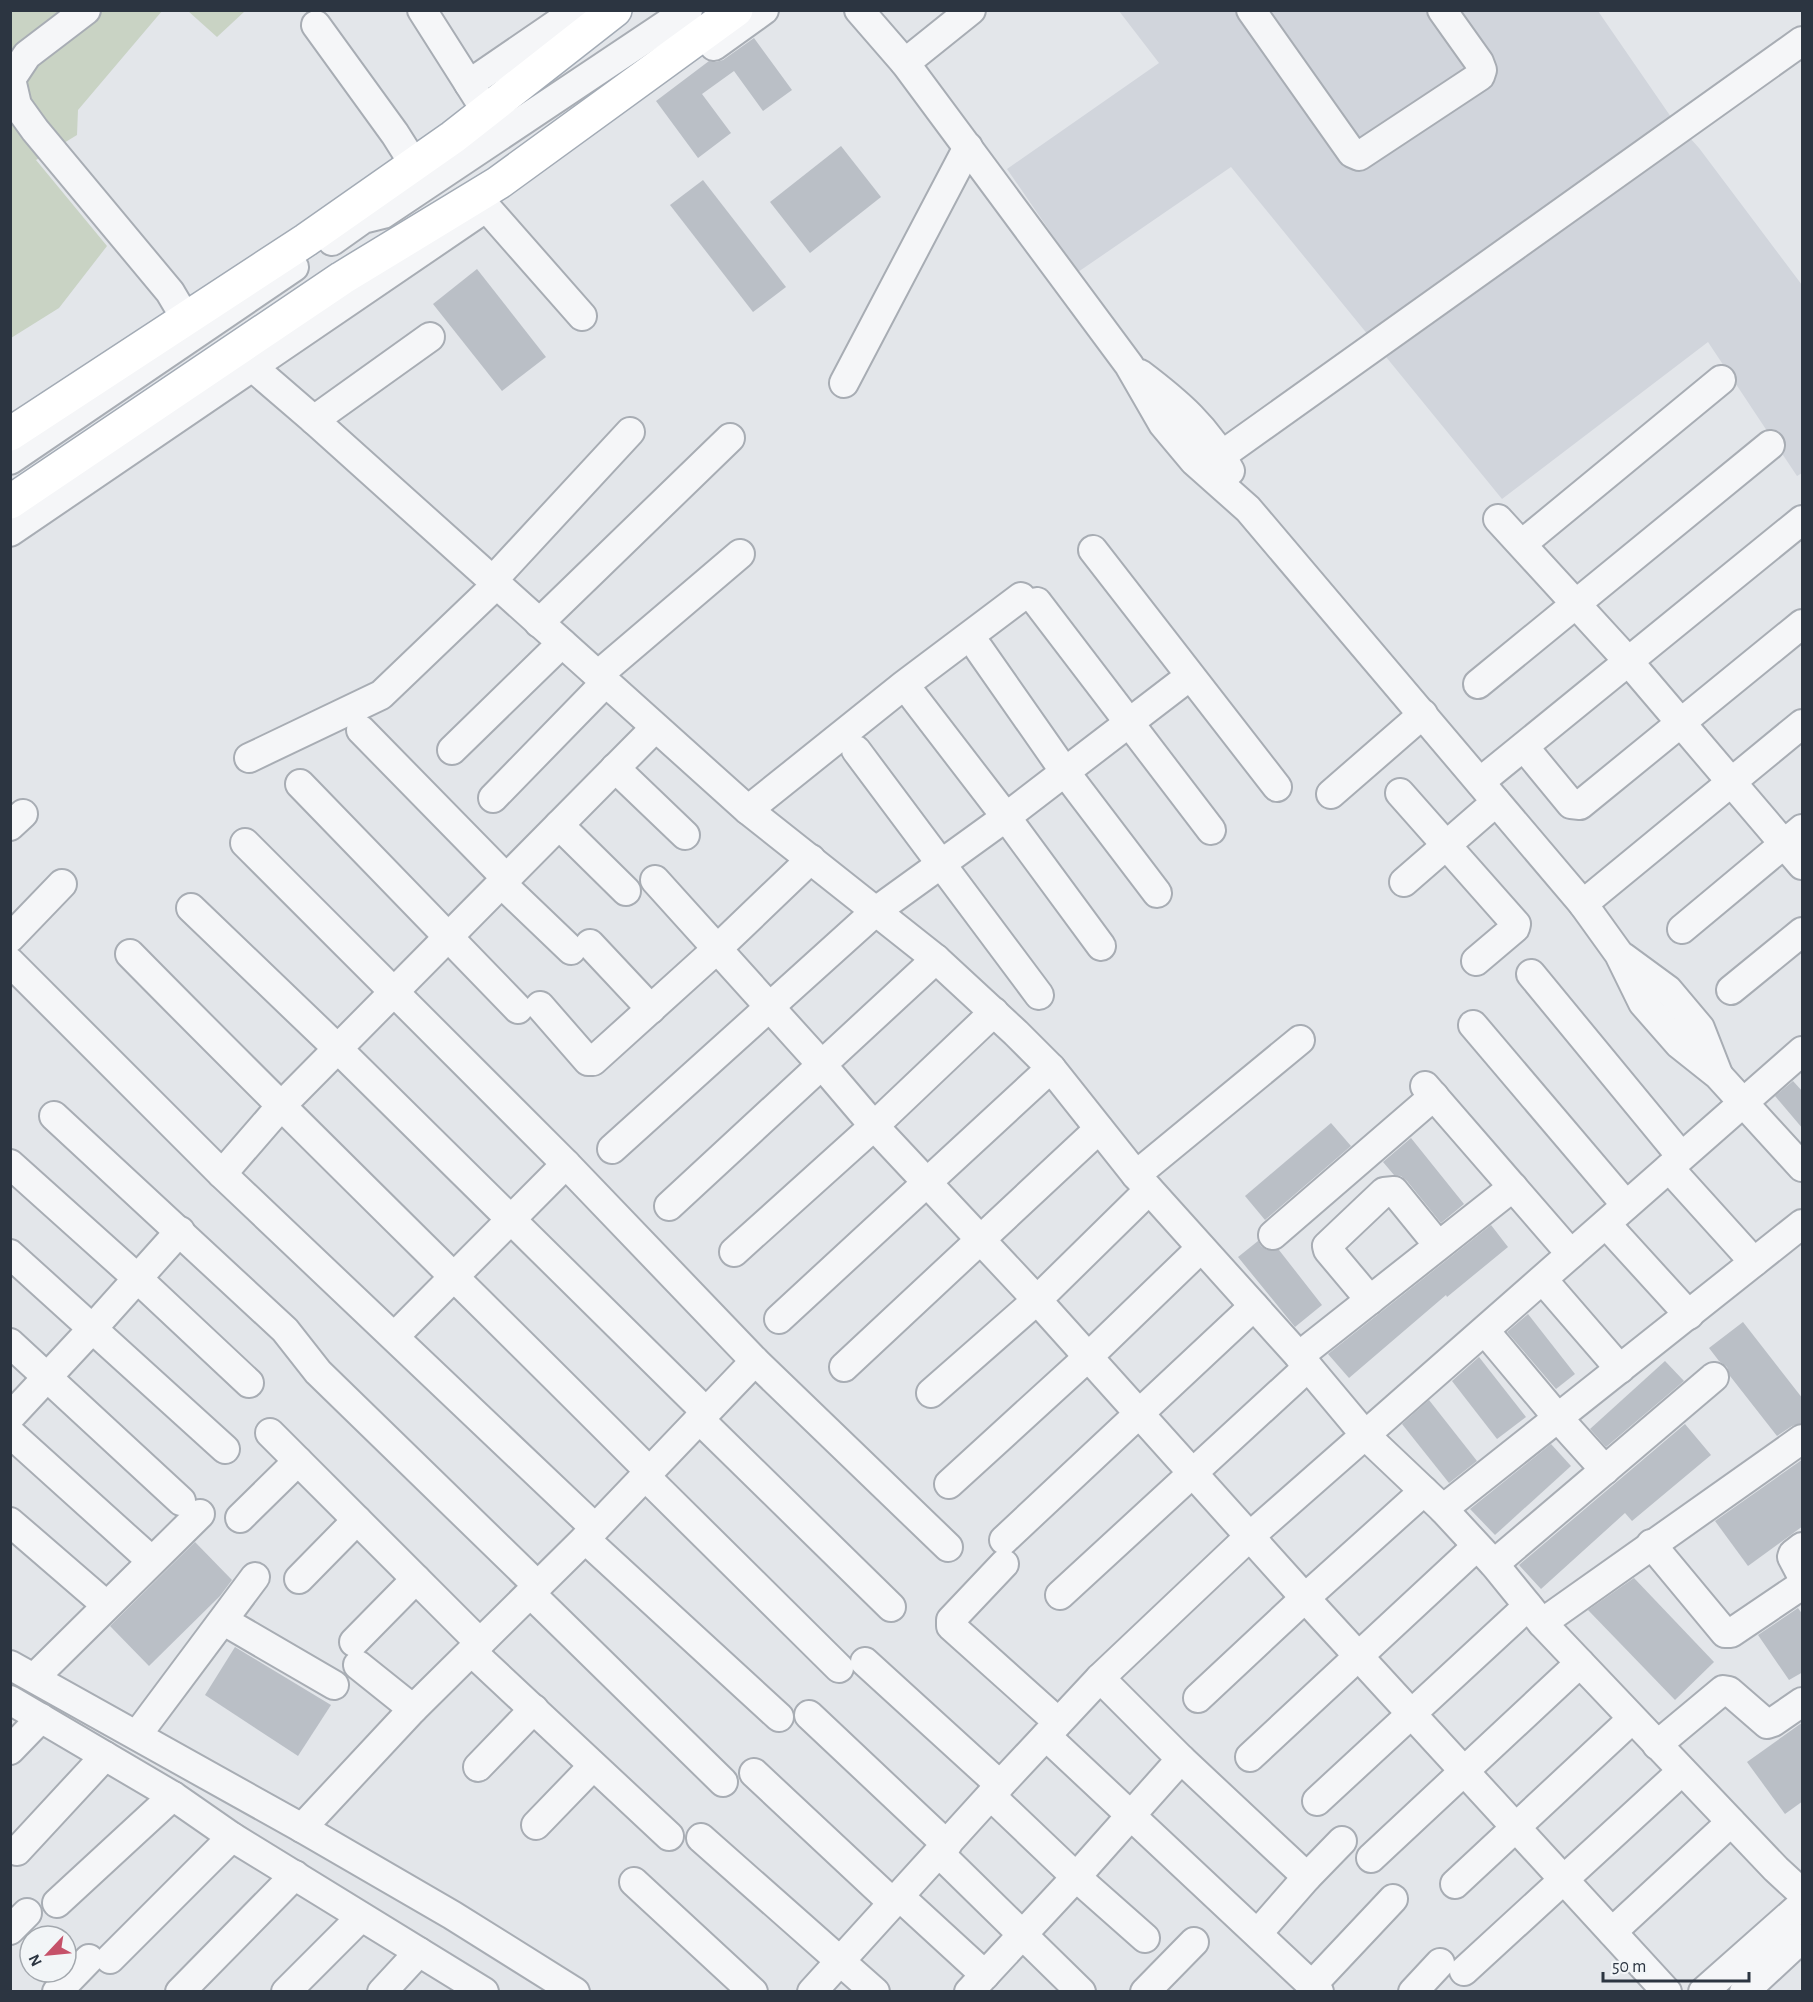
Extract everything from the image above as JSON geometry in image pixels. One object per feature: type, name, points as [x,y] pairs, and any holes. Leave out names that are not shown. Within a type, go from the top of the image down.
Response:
[{"type":"main road","points":[[10,434],[306,240],[486,111],[615,10]]},
{"type":"main road","points":[[10,502],[242,359],[342,278],[498,183],[736,10]]},
{"type":"street","points":[[86,10],[27,55],[11,79],[17,105],[35,130],[170,292],[186,319]]},
{"type":"street","points":[[422,10],[486,111]]},
{"type":"street","points":[[469,84],[578,10]]},
{"type":"street","points":[[363,219],[375,201],[656,10]]},
{"type":"street","points":[[10,460],[363,219],[383,214],[688,10]]},
{"type":"street","points":[[10,532],[242,359],[486,207],[764,10]]},
{"type":"street","points":[[859,10],[905,63],[1129,365],[1163,424],[1194,460],[1248,509],[1582,904],[1619,954],[1668,990],[1700,1028],[1718,1075],[1803,1167]]},
{"type":"street","points":[[905,63],[971,10]]},
{"type":"street","points":[[1251,10],[1352,153],[1359,156],[1480,76],[1482,70],[1479,62],[1442,10]]},
{"type":"street","points":[[316,25],[414,164]]},
{"type":"street","points":[[1222,455],[1803,41]]},
{"type":"street","points":[[844,383],[968,147]]},
{"type":"street","points":[[486,207],[582,316]]},
{"type":"street","points":[[314,420],[430,337]]},
{"type":"street","points":[[242,359],[314,420],[748,810],[936,959],[1051,1068],[1143,1183],[1254,1306],[1366,1436],[1434,1500],[1580,1663],[1776,1869],[1802,1904],[1703,1992]]},
{"type":"street","points":[[1129,365],[1182,406],[1222,455],[1248,509]]},
{"type":"street","points":[[1522,544],[1721,380]]},
{"type":"street","points":[[249,758],[381,695],[495,582],[630,432]]},
{"type":"street","points":[[539,623],[730,438]]},
{"type":"street","points":[[1478,684],[1770,445]]},
{"type":"street","points":[[1498,519],[1629,662],[1731,783],[1794,836],[1803,865]]},
{"type":"street","points":[[1404,882],[1447,844],[1524,747],[1803,520]]},
{"type":"street","points":[[1093,550],[1277,787]]},
{"type":"street","points":[[493,798],[602,679],[740,555]]},
{"type":"street","points":[[748,810],[904,684],[1029,599],[1129,723],[1211,830]]},
{"type":"street","points":[[1524,747],[1571,804],[1580,805],[1803,624]]},
{"type":"street","points":[[452,750],[562,643]]},
{"type":"street","points":[[979,649],[1065,772],[1157,893]]},
{"type":"street","points":[[612,1149],[876,911],[1006,817],[1190,676]]},
{"type":"street","points":[[913,696],[1101,946]]},
{"type":"street","points":[[1331,794],[1423,714]]},
{"type":"street","points":[[1582,904],[1803,724]]},
{"type":"street","points":[[222,1174],[280,1107],[655,728]]},
{"type":"street","points":[[361,730],[504,880],[651,1009]]},
{"type":"street","points":[[856,750],[1039,995]]},
{"type":"street","points":[[615,768],[685,836]]},
{"type":"street","points":[[300,784],[448,937],[590,1062],[717,949],[811,859]]},
{"type":"street","points":[[1400,794],[1516,924],[1515,928],[1476,961]]},
{"type":"street","points":[[559,825],[626,891]]},
{"type":"street","points":[[1682,929],[1794,836]]},
{"type":"street","points":[[245,843],[566,1164],[755,1361],[948,1546]]},
{"type":"street","points":[[655,880],[874,1126],[1037,1300],[1357,1656],[1667,1992]]},
{"type":"street","points":[[10,938],[62,884]]},
{"type":"street","points":[[191,908],[512,1219],[891,1607]]},
{"type":"street","points":[[1731,990],[1803,932]]},
{"type":"street","points":[[130,954],[280,1107],[456,1277],[647,1474],[852,1665],[995,1791],[1076,1877],[1145,1938]]},
{"type":"street","points":[[669,1206],[936,959]]},
{"type":"street","points":[[10,962],[222,1174],[395,1336],[590,1534],[779,1717]]},
{"type":"street","points":[[1532,974],[1754,1262]]},
{"type":"street","points":[[734,1252],[874,1126],[994,1012]]},
{"type":"street","points":[[1473,1026],[1616,1214],[1689,1315]]},
{"type":"street","points":[[931,1393],[1037,1300],[1143,1183],[1300,1040]]},
{"type":"street","points":[[812,1992],[1100,1678],[1249,1537],[1803,1051]]},
{"type":"street","points":[[779,1319],[1051,1068]]},
{"type":"street","points":[[1273,1235],[1430,1091],[1571,1254]]},
{"type":"street","points":[[54,1116],[285,1330],[318,1372],[723,1782]]},
{"type":"street","points":[[844,1367],[1099,1129]]},
{"type":"street","points":[[10,1164],[138,1278],[249,1383]]},
{"type":"street","points":[[395,1336],[566,1164]]},
{"type":"street","points":[[1060,1595],[1192,1474],[1303,1362],[1370,1300],[1513,1187]]},
{"type":"street","points":[[1370,1300],[1327,1246],[1384,1192],[1394,1191],[1438,1245]]},
{"type":"street","points":[[1198,1698],[1305,1598],[1434,1500],[1558,1418],[1803,1224]]},
{"type":"street","points":[[10,1417],[180,1231]]},
{"type":"street","points":[[949,1484],[1088,1358],[1201,1248]]},
{"type":"street","points":[[10,1254],[225,1449]]},
{"type":"street","points":[[1543,1280],[1620,1369]]},
{"type":"street","points":[[1254,1306],[1139,1415],[1004,1552],[951,1620],[951,1626],[1052,1729],[1130,1815],[1315,1988],[1393,1899]]},
{"type":"street","points":[[1485,1331],[1605,1470]]},
{"type":"street","points":[[10,1343],[190,1508],[17,1669],[302,1828],[452,1915],[575,1992]]},
{"type":"street","points":[[302,1828],[413,1709],[590,1534],[755,1361]]},
{"type":"street","points":[[1250,1757],[1357,1656],[1485,1556],[1605,1470],[1714,1377]]},
{"type":"street","points":[[10,1433],[143,1553]]},
{"type":"street","points":[[270,1433],[416,1579],[476,1648],[534,1709],[669,1836]]},
{"type":"street","points":[[1317,1801],[1412,1714],[1535,1614],[1651,1544],[1803,1439]]},
{"type":"street","points":[[240,1518],[298,1461]]},
{"type":"street","points":[[299,1580],[357,1520]]},
{"type":"street","points":[[10,1522],[98,1598]]},
{"type":"street","points":[[1651,1544],[1725,1633],[1731,1633],[1803,1584]]},
{"type":"street","points":[[1803,1547],[1792,1557],[1803,1576]]},
{"type":"street","points":[[137,1735],[224,1621],[255,1576]]},
{"type":"street","points":[[413,1709],[356,1654],[416,1579]]},
{"type":"street","points":[[224,1621],[334,1685]]},
{"type":"street","points":[[1371,1858],[1580,1663]]},
{"type":"street","points":[[1100,1678],[1181,1759],[1307,1877]]},
{"type":"street","points":[[1657,1745],[1723,1690],[1729,1691],[1767,1724],[1803,1701]]},
{"type":"street","points":[[10,1700],[172,1796],[232,1837],[484,1992]]},
{"type":"street","points":[[478,1767],[534,1709]]},
{"type":"street","points":[[809,1714],[1081,1992]]},
{"type":"street","points":[[10,1750],[41,1718]]},
{"type":"street","points":[[1455,1884],[1632,1719]]},
{"type":"street","points":[[17,1851],[105,1756]]},
{"type":"street","points":[[754,1773],[897,1900],[977,1983],[1076,1877],[1181,1759]]},
{"type":"street","points":[[536,1825],[593,1766]]},
{"type":"street","points":[[1413,1992],[1452,1967],[1565,1880],[1682,1771]]},
{"type":"street","points":[[57,1903],[172,1796]]},
{"type":"street","points":[[1612,1932],[1731,1822]]},
{"type":"street","points":[[57,1992],[99,1959],[232,1837]]},
{"type":"street","points":[[701,1838],[875,1992]]},
{"type":"street","points":[[1257,1933],[1342,1841]]},
{"type":"street","points":[[180,1992],[294,1875]]},
{"type":"street","points":[[634,1882],[753,1992]]},
{"type":"street","points":[[286,1992],[361,1917]]},
{"type":"street","points":[[1744,1992],[1803,1938]]},
{"type":"street","points":[[1145,1992],[1194,1942]]},
{"type":"street","points":[[382,1992],[419,1952]]},
{"type":"shaded area","points":[[1119,11],[1598,11],[1671,117],[1699,148],[1802,285],[1802,473],[1797,476],[1708,342],[1502,499],[1231,167],[1078,272],[1007,169],[1159,63]]},
{"type":"green space","points":[[10,11],[162,11],[78,110],[77,135],[36,160],[107,246],[59,308],[11,338]]},
{"type":"green space","points":[[188,11],[245,11],[217,37]]},
{"type":"building","points":[[754,38],[792,90],[763,111],[734,71],[702,94],[731,133],[698,158],[656,101],[709,61],[723,60]]},
{"type":"building","points":[[841,146],[881,197],[810,253],[770,202]]},
{"type":"building","points":[[703,180],[786,287],[753,312],[670,205]]},
{"type":"building","points":[[477,269],[546,357],[502,391],[433,304]]},
{"type":"building","points":[[1793,1081],[1803,1092],[1803,1129],[1775,1096]]},
{"type":"building","points":[[1331,1123],[1351,1146],[1265,1220],[1245,1196]]},
{"type":"building","points":[[1411,1138],[1464,1204],[1441,1223],[1407,1181],[1401,1176],[1394,1175],[1383,1162]]},
{"type":"building","points":[[1491,1225],[1508,1247],[1447,1297],[1446,1295],[1349,1378],[1328,1354]]},
{"type":"building","points":[[1258,1241],[1267,1250],[1279,1250],[1322,1305],[1295,1327],[1238,1257]]},
{"type":"building","points":[[1528,1314],[1575,1374],[1556,1389],[1507,1332]]},
{"type":"building","points":[[1743,1322],[1803,1399],[1803,1423],[1792,1426],[1777,1436],[1730,1376],[1727,1367],[1709,1348]]},
{"type":"building","points":[[1479,1357],[1526,1417],[1497,1439],[1452,1381]]},
{"type":"building","points":[[1665,1361],[1684,1381],[1606,1447],[1590,1429]]},
{"type":"building","points":[[1429,1400],[1477,1461],[1449,1483],[1402,1424]]},
{"type":"building","points":[[1685,1424],[1711,1455],[1632,1521],[1625,1513],[1541,1589],[1519,1565]]},
{"type":"building","points":[[1551,1444],[1571,1466],[1495,1535],[1470,1509]]},
{"type":"building","points":[[1803,1459],[1803,1526],[1748,1566],[1715,1521]]},
{"type":"building","points":[[195,1542],[232,1580],[220,1596],[149,1666],[110,1626]]},
{"type":"building","points":[[1634,1578],[1714,1662],[1675,1700],[1588,1610]]},
{"type":"building","points":[[1798,1608],[1803,1615],[1803,1672],[1789,1680],[1758,1635]]},
{"type":"building","points":[[235,1647],[331,1705],[298,1756],[205,1695]]},
{"type":"building","points":[[1803,1722],[1803,1801],[1785,1814],[1747,1762]]}]
